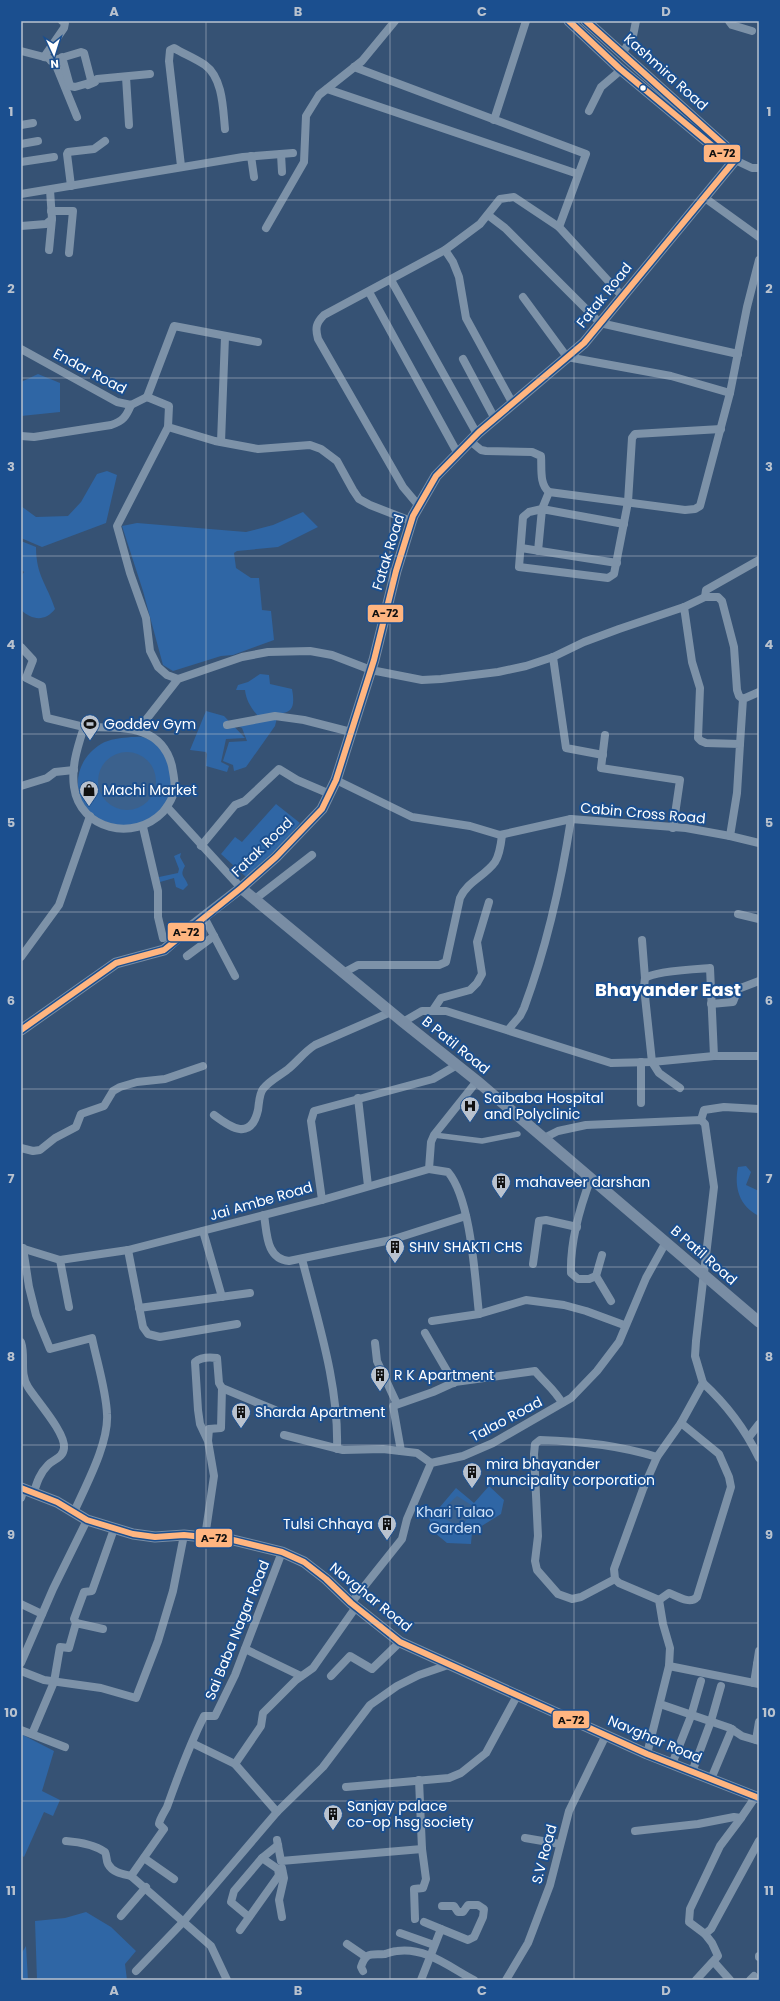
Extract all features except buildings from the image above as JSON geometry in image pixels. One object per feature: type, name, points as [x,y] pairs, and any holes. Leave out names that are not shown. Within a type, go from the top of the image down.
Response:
[{"type":"main road","name":"Kashmira Road","points":[[569,21],[621,70],[728,153]]},
{"type":"main road","name":"Kashmira Road","points":[[586,21],[728,153]]},
{"type":"main road","name":"Fatak Road","points":[[21,1030],[116,963],[164,950],[241,888],[276,857],[322,809],[336,780],[371,670],[396,571],[412,521],[436,476],[494,419],[584,343],[705,198],[728,153]]},
{"type":"main road","name":"B Patil Road","points":[[241,888],[390,1012],[457,1064],[759,1322]]},
{"type":"main road","name":"Navghar Road","points":[[25,1492],[74,1512],[87,1520],[114,1529],[155,1537],[184,1535],[233,1540],[282,1552],[304,1562],[326,1579],[353,1605],[400,1642],[518,1694],[647,1754],[758,1797]]},
{"type":"street","points":[[47,59],[64,28],[65,23],[62,21]]},
{"type":"street","points":[[266,228],[304,162],[306,116],[319,95],[362,61],[395,21]]},
{"type":"street","points":[[494,120],[526,21]]},
{"type":"street","points":[[622,54],[633,36],[636,21]]},
{"type":"street","points":[[729,21],[732,25],[752,30]]},
{"type":"street","points":[[181,166],[169,62],[170,50],[174,48],[180,51],[205,65],[213,74],[221,100],[225,129]]},
{"type":"street","points":[[21,51],[47,59],[54,63],[77,117]]},
{"type":"street","points":[[47,59],[84,53],[91,80],[89,83],[75,87],[70,86],[62,57]]},
{"type":"street","points":[[354,67],[586,154],[559,227]]},
{"type":"street","points":[[589,111],[601,88],[621,70]]},
{"type":"street","points":[[66,91],[95,82],[97,79],[150,74]]},
{"type":"street","points":[[126,77],[129,125]]},
{"type":"street","points":[[95,82],[96,92]]},
{"type":"street","points":[[327,89],[514,154],[578,174]]},
{"type":"street","points":[[21,125],[33,123]]},
{"type":"street","points":[[21,144],[38,141]]},
{"type":"street","points":[[71,186],[68,152],[94,149],[105,141]]},
{"type":"street","points":[[21,194],[181,166],[293,153]]},
{"type":"street","points":[[728,153],[752,168],[759,168]]},
{"type":"street","points":[[281,155],[282,172]]},
{"type":"street","points":[[21,162],[54,157]]},
{"type":"street","points":[[251,157],[254,177]]},
{"type":"street","points":[[49,250],[52,215],[50,190]]},
{"type":"street","points":[[419,506],[403,487],[318,339],[316,332],[318,321],[324,315],[445,250],[480,224],[500,199],[510,196],[559,227],[622,296]]},
{"type":"street","points":[[705,198],[758,235]]},
{"type":"street","points":[[21,226],[46,224],[52,215],[73,211],[69,253]]},
{"type":"street","points":[[488,215],[505,228],[600,323],[738,354]]},
{"type":"street","points":[[445,250],[453,262],[459,277],[466,318],[513,404]]},
{"type":"street","points":[[391,280],[480,450],[532,452],[541,456],[544,488],[549,492],[685,510],[695,509],[700,506],[730,393],[747,307],[757,277],[759,260]]},
{"type":"street","points":[[369,292],[458,454]]},
{"type":"street","points":[[523,297],[568,357],[671,376],[730,393]]},
{"type":"street","points":[[178,679],[167,675],[158,667],[150,651],[146,618],[130,573],[117,526],[168,426],[169,406],[147,397],[174,326],[225,337],[258,342]]},
{"type":"street","points":[[221,442],[225,337]]},
{"type":"street","name":"Endar Road","points":[[21,349],[117,402],[131,405],[147,397]]},
{"type":"street","points":[[463,359],[494,419]]},
{"type":"street","points":[[21,436],[34,437],[111,425],[121,422],[126,416],[131,405]]},
{"type":"street","points":[[168,426],[221,442],[258,449],[310,445],[321,449],[337,461],[359,499],[370,505],[412,521]]},
{"type":"street","points":[[624,524],[542,509],[529,512],[524,517],[520,566],[608,578],[614,574],[617,563],[628,502],[632,438],[635,434],[721,429]]},
{"type":"street","points":[[538,551],[542,509],[549,492]]},
{"type":"street","points":[[521,548],[617,563]]},
{"type":"street","points":[[705,597],[706,590],[759,560]]},
{"type":"street","points":[[138,730],[178,679],[242,658],[268,652],[310,651],[332,655],[371,670],[422,680],[498,672],[553,657],[612,631],[684,607],[705,597],[718,597],[722,602],[734,647],[737,690],[739,696],[744,699]]},
{"type":"street","points":[[684,607],[692,662],[700,688],[698,738],[700,741],[706,742],[740,744]]},
{"type":"street","points":[[21,648],[33,660],[26,678],[42,686],[47,718],[84,727],[138,730],[160,741],[169,756],[174,791],[167,807],[155,820],[142,827],[124,830],[106,827],[90,816],[79,804],[74,786],[74,770],[76,753],[84,727]]},
{"type":"street","points":[[553,657],[566,748],[602,755]]},
{"type":"street","points":[[744,699],[759,692]]},
{"type":"street","points":[[730,836],[737,793],[744,699]]},
{"type":"street","points":[[227,725],[275,716],[304,720],[351,732]]},
{"type":"street","points":[[605,735],[601,768],[680,780],[673,828]]},
{"type":"street","points":[[21,786],[47,778],[55,772],[74,770]]},
{"type":"street","points":[[201,846],[235,805],[245,801],[279,770],[297,780],[330,794]]},
{"type":"street","name":"Cabin Cross Road","points":[[336,780],[412,818],[470,826],[502,835],[571,819],[686,828],[759,843]]},
{"type":"street","points":[[167,807],[201,846],[241,888]]},
{"type":"street","points":[[21,957],[59,905],[90,816]]},
{"type":"street","points":[[508,1030],[520,1016],[524,1008],[546,944],[561,880],[571,819]]},
{"type":"street","points":[[142,827],[158,891],[158,916],[162,938]]},
{"type":"street","points":[[343,973],[358,965],[439,966],[446,962],[460,898],[463,891],[495,862],[500,852],[502,835]]},
{"type":"street","points":[[255,899],[312,855]]},
{"type":"street","points":[[433,1010],[441,998],[470,990],[477,983],[482,974],[476,942],[489,902]]},
{"type":"street","points":[[738,914],[759,919]]},
{"type":"street","points":[[204,917],[235,976]]},
{"type":"street","points":[[187,956],[214,936]]},
{"type":"street","points":[[642,940],[645,978],[644,987],[652,1062],[659,1073],[680,1088]]},
{"type":"street","points":[[645,978],[652,975],[681,970],[710,968],[714,1056]]},
{"type":"street","points":[[711,1004],[733,1002],[738,989],[759,981]]},
{"type":"street","points":[[403,1022],[415,1014],[433,1010],[446,1011],[611,1062],[652,1062],[714,1056],[759,1056]]},
{"type":"street","points":[[214,1115],[230,1128],[236,1129],[250,1126],[255,1120],[262,1090],[269,1082],[297,1062],[307,1050],[315,1045],[390,1012]]},
{"type":"street","points":[[641,1062],[641,1103]]},
{"type":"street","name":"Jai Ambe Road","points":[[22,1248],[60,1260],[128,1250],[322,1200],[311,1121],[312,1114],[319,1108],[433,1079],[457,1064]]},
{"type":"street","points":[[21,1148],[33,1151],[40,1150],[55,1138],[76,1127],[81,1114],[104,1106],[113,1091],[120,1087],[137,1082],[165,1079],[203,1066]]},
{"type":"street","points":[[429,1169],[431,1142],[434,1135],[476,1081]]},
{"type":"street","points":[[358,1098],[368,1186]]},
{"type":"street","points":[[701,1120],[704,1110],[724,1107],[759,1109]]},
{"type":"street","points":[[544,1138],[558,1131],[572,1127],[701,1120]]},
{"type":"street","points":[[701,1120],[705,1124],[714,1187],[703,1273],[695,1356],[703,1382],[720,1398],[749,1437],[759,1458]]},
{"type":"street","points":[[434,1135],[482,1141],[518,1134]]},
{"type":"street","points":[[322,1200],[429,1169],[448,1172],[453,1178],[466,1216],[479,1314]]},
{"type":"street","points":[[590,1178],[582,1202],[571,1258],[571,1273],[578,1279],[589,1279],[596,1276]]},
{"type":"street","points":[[264,1215],[271,1250],[275,1256],[281,1260],[289,1261],[391,1240],[466,1216]]},
{"type":"street","points":[[533,1264],[539,1221],[543,1219],[577,1227]]},
{"type":"street","points":[[203,1231],[222,1297]]},
{"type":"street","name":"Talao Road","points":[[431,1463],[463,1456],[493,1444],[571,1398],[597,1372],[619,1342],[624,1325],[646,1278],[666,1242]]},
{"type":"street","points":[[22,1248],[36,1315],[50,1349],[92,1338],[98,1365],[107,1414],[102,1448],[74,1512]]},
{"type":"street","points":[[128,1250],[143,1327],[148,1334],[160,1337],[237,1324]]},
{"type":"street","points":[[602,1255],[596,1276],[611,1301]]},
{"type":"street","points":[[302,1259],[332,1378],[335,1414],[337,1420],[337,1449]]},
{"type":"street","points":[[60,1260],[69,1307]]},
{"type":"street","points":[[139,1308],[250,1293]]},
{"type":"street","points":[[432,1321],[479,1314],[526,1300],[564,1305],[586,1311],[624,1325]]},
{"type":"street","points":[[425,1332],[454,1382]]},
{"type":"street","points":[[21,1342],[23,1349],[24,1379],[53,1422],[62,1438],[64,1448],[61,1456],[49,1464],[25,1492]]},
{"type":"street","points":[[375,1343],[377,1361],[397,1404]]},
{"type":"street","points":[[205,1538],[214,1476],[208,1441],[200,1424],[195,1362],[198,1359],[217,1358],[219,1384],[222,1388],[221,1428],[210,1429],[208,1441]]},
{"type":"street","points":[[401,1451],[393,1406],[432,1392],[454,1382],[535,1371],[544,1383],[558,1394],[562,1403]]},
{"type":"street","points":[[659,1600],[619,1583],[615,1579],[614,1569],[643,1489],[657,1457],[681,1423],[703,1382]]},
{"type":"street","points":[[222,1388],[275,1410]]},
{"type":"street","points":[[659,1600],[669,1593],[689,1601],[697,1597],[731,1487],[729,1477],[720,1454],[681,1423]]},
{"type":"street","points":[[749,1437],[759,1424]]},
{"type":"street","points":[[235,1764],[261,1726],[263,1713],[275,1699],[301,1676],[313,1668],[353,1605],[402,1539],[407,1519],[431,1463],[416,1453],[401,1451],[337,1449],[284,1435]]},
{"type":"street","points":[[615,1579],[581,1597],[572,1598],[558,1594],[537,1570],[535,1561],[538,1536],[534,1454],[535,1444],[540,1440],[581,1441],[630,1448],[657,1457]]},
{"type":"street","points":[[21,1663],[42,1614],[87,1520]]},
{"type":"street","points":[[32,1734],[54,1682],[60,1648],[69,1648],[76,1623],[74,1619],[84,1592],[92,1591],[114,1529]]},
{"type":"street","points":[[21,1671],[54,1682],[101,1688],[136,1698],[158,1641],[173,1591],[184,1535]]},
{"type":"street","name":"Sai Baba Nagar Road","points":[[131,1876],[164,1829],[159,1824],[160,1819],[166,1810],[176,1777],[204,1716],[215,1716],[235,1675],[282,1552]]},
{"type":"street","points":[[647,1754],[669,1666],[670,1648],[663,1624],[659,1600]]},
{"type":"street","points":[[21,1604],[42,1614]]},
{"type":"street","points":[[76,1623],[103,1629]]},
{"type":"street","points":[[330,1676],[350,1656],[372,1669],[400,1642]]},
{"type":"street","points":[[245,1650],[301,1676]]},
{"type":"street","points":[[669,1666],[756,1684],[759,1651]]},
{"type":"street","points":[[136,1971],[184,1921],[277,1812],[323,1767],[370,1705],[397,1686],[419,1675],[451,1664]]},
{"type":"street","points":[[672,1764],[691,1716],[701,1681]]},
{"type":"street","points":[[692,1772],[711,1721],[721,1686]]},
{"type":"street","points":[[346,1787],[449,1778],[461,1773],[486,1753],[518,1694]]},
{"type":"street","points":[[660,1704],[732,1729],[742,1736],[758,1740],[759,1722]]},
{"type":"street","points":[[711,1779],[732,1729]]},
{"type":"street","points":[[21,1730],[65,1747]]},
{"type":"street","name":"S.V Road","points":[[506,1980],[528,1943],[550,1885],[569,1811],[606,1735]]},
{"type":"street","points":[[192,1743],[235,1764],[277,1812]]},
{"type":"street","points":[[415,1918],[414,1889],[423,1888],[426,1879],[422,1849],[419,1780]]},
{"type":"street","points":[[696,1980],[718,1956],[705,1934],[689,1922],[690,1909],[720,1846],[758,1797]]},
{"type":"street","points":[[634,1830],[698,1824],[734,1817],[741,1818]]},
{"type":"street","points":[[525,1838],[560,1844]]},
{"type":"street","points":[[66,1840],[83,1843],[100,1849],[104,1852],[108,1864],[112,1869],[118,1873],[131,1876],[146,1887],[211,1946],[227,1980]]},
{"type":"street","points":[[705,1934],[711,1929],[759,1841]]},
{"type":"street","points":[[240,1930],[281,1872],[278,1842],[262,1858],[234,1891],[230,1899],[231,1902],[249,1917]]},
{"type":"street","points":[[281,1861],[422,1849]]},
{"type":"street","points":[[144,1858],[174,1879]]},
{"type":"street","points":[[262,1858],[278,1869],[284,1878],[279,1900],[282,1917]]},
{"type":"street","points":[[121,1916],[146,1887]]},
{"type":"street","points":[[424,1922],[468,1940],[474,1937],[484,1909],[478,1905],[468,1905],[463,1912],[458,1912],[454,1906],[442,1906]]},
{"type":"street","points":[[421,1980],[441,1929]]},
{"type":"street","points":[[400,1933],[434,1945]]},
{"type":"street","points":[[347,1944],[366,1957]]},
{"type":"street","points":[[363,1971],[361,1967],[366,1957],[397,1950],[419,1952],[441,1960],[471,1979]]},
{"type":"street","points":[[714,1962],[730,1980]]},
{"type":"green space","points":[[38,374],[60,383],[60,412],[21,416],[21,382]]},
{"type":"green space","points":[[107,471],[117,475],[106,523],[42,547],[21,538],[21,506],[36,517],[68,516],[81,502],[97,474]]},
{"type":"green space","points":[[303,512],[318,527],[278,547],[237,551],[234,553],[236,568],[251,578],[259,578],[262,610],[271,611],[274,640],[233,655],[221,656],[173,671],[163,665],[143,591],[122,526],[137,523],[246,532],[273,525]]},
{"type":"green space","points":[[21,541],[36,547],[36,557],[42,580],[55,609],[43,618],[34,618],[21,610],[21,577],[24,572],[21,569]]},
{"type":"green space","points":[[260,674],[269,675],[270,684],[292,689],[293,699],[290,710],[286,712],[258,716],[249,704],[245,690],[236,690],[238,685],[248,682]]},
{"type":"green space","points":[[206,711],[224,716],[245,738],[226,739],[221,762],[229,766],[227,772],[206,766],[206,752],[190,750]]},
{"type":"green space","points":[[277,718],[275,726],[246,767],[234,771],[233,765],[223,761],[229,742],[247,741],[242,728],[237,726]]},
{"type":"green space","points":[[131,737],[140,737],[151,740],[164,753],[170,765],[172,778],[171,790],[161,810],[140,824],[124,827],[101,820],[91,813],[84,805],[80,795],[78,776],[81,767],[92,750],[104,742]]},
{"type":"green space","points":[[276,804],[300,823],[283,843],[246,877],[221,854],[235,837],[242,842]]},
{"type":"green space","points":[[181,853],[180,857],[185,866],[183,869],[183,874],[188,885],[183,890],[176,887],[174,878],[160,882],[159,877],[178,873],[179,869],[174,856]]},
{"type":"green space","points":[[746,1166],[751,1172],[746,1185],[759,1191],[759,1216],[747,1207],[738,1189],[738,1167]]},
{"type":"green space","name":"Khari Talao Garden","points":[[489,1486],[504,1500],[501,1514],[472,1532],[471,1544],[447,1543],[435,1533],[427,1514],[434,1514],[456,1488],[474,1503]]},
{"type":"green space","points":[[21,1734],[54,1751],[42,1791],[60,1800],[53,1816],[44,1812],[24,1857],[21,1855]]},
{"type":"green space","points":[[86,1912],[111,1927],[136,1951],[125,1964],[127,1980],[37,1980],[35,1921],[65,1918]]},
{"type":"green space","points":[[26,1946],[28,1980],[21,1980],[21,1954]]},
{"type":"shaded area","points":[[127,752],[143,757],[151,765],[156,781],[151,797],[143,805],[127,810],[111,805],[103,797],[98,781],[103,765],[111,757]]},
{"type":"shaded area","points":[[457,1496],[476,1508],[460,1528],[438,1514]]},
{"type":"transit line","name":"A-72","points":[[569,21],[619,68],[721,153],[729,154],[725,146],[586,21]]},
{"type":"transit line","name":"A-72","points":[[21,1030],[116,963],[164,950],[241,888],[276,857],[322,809],[336,780],[374,660],[396,571],[413,516],[436,476],[479,432],[584,343],[735,160]]},
{"type":"transit line","name":"A-72","points":[[21,1488],[57,1502],[87,1520],[133,1534],[155,1537],[184,1535],[233,1540],[282,1552],[304,1562],[326,1579],[351,1603],[400,1642],[647,1754],[759,1798]]},
{"type":"place","name":"Goddev Gym","points":[[90,741]]},
{"type":"place","name":"Machi Market","points":[[89,807]]},
{"type":"place","name":"Saibaba Hospital and Polyclinic","points":[[470,1123]]},
{"type":"place","name":"mahaveer darshan","points":[[501,1199]]},
{"type":"place","name":"SHIV SHAKTI CHS","points":[[395,1264]]},
{"type":"place","name":"R K Apartment","points":[[380,1392]]},
{"type":"place","name":"Sharda Apartment","points":[[241,1429]]},
{"type":"place","name":"mira bhayander muncipality corporation","points":[[472,1489]]},
{"type":"place","name":"Tulsi Chhaya","points":[[387,1541]]},
{"type":"place","name":"Sanjay palace co-op hsg society","points":[[333,1831]]},
{"type":"district","name":"Bhayander East","points":[[668,989]]}]
